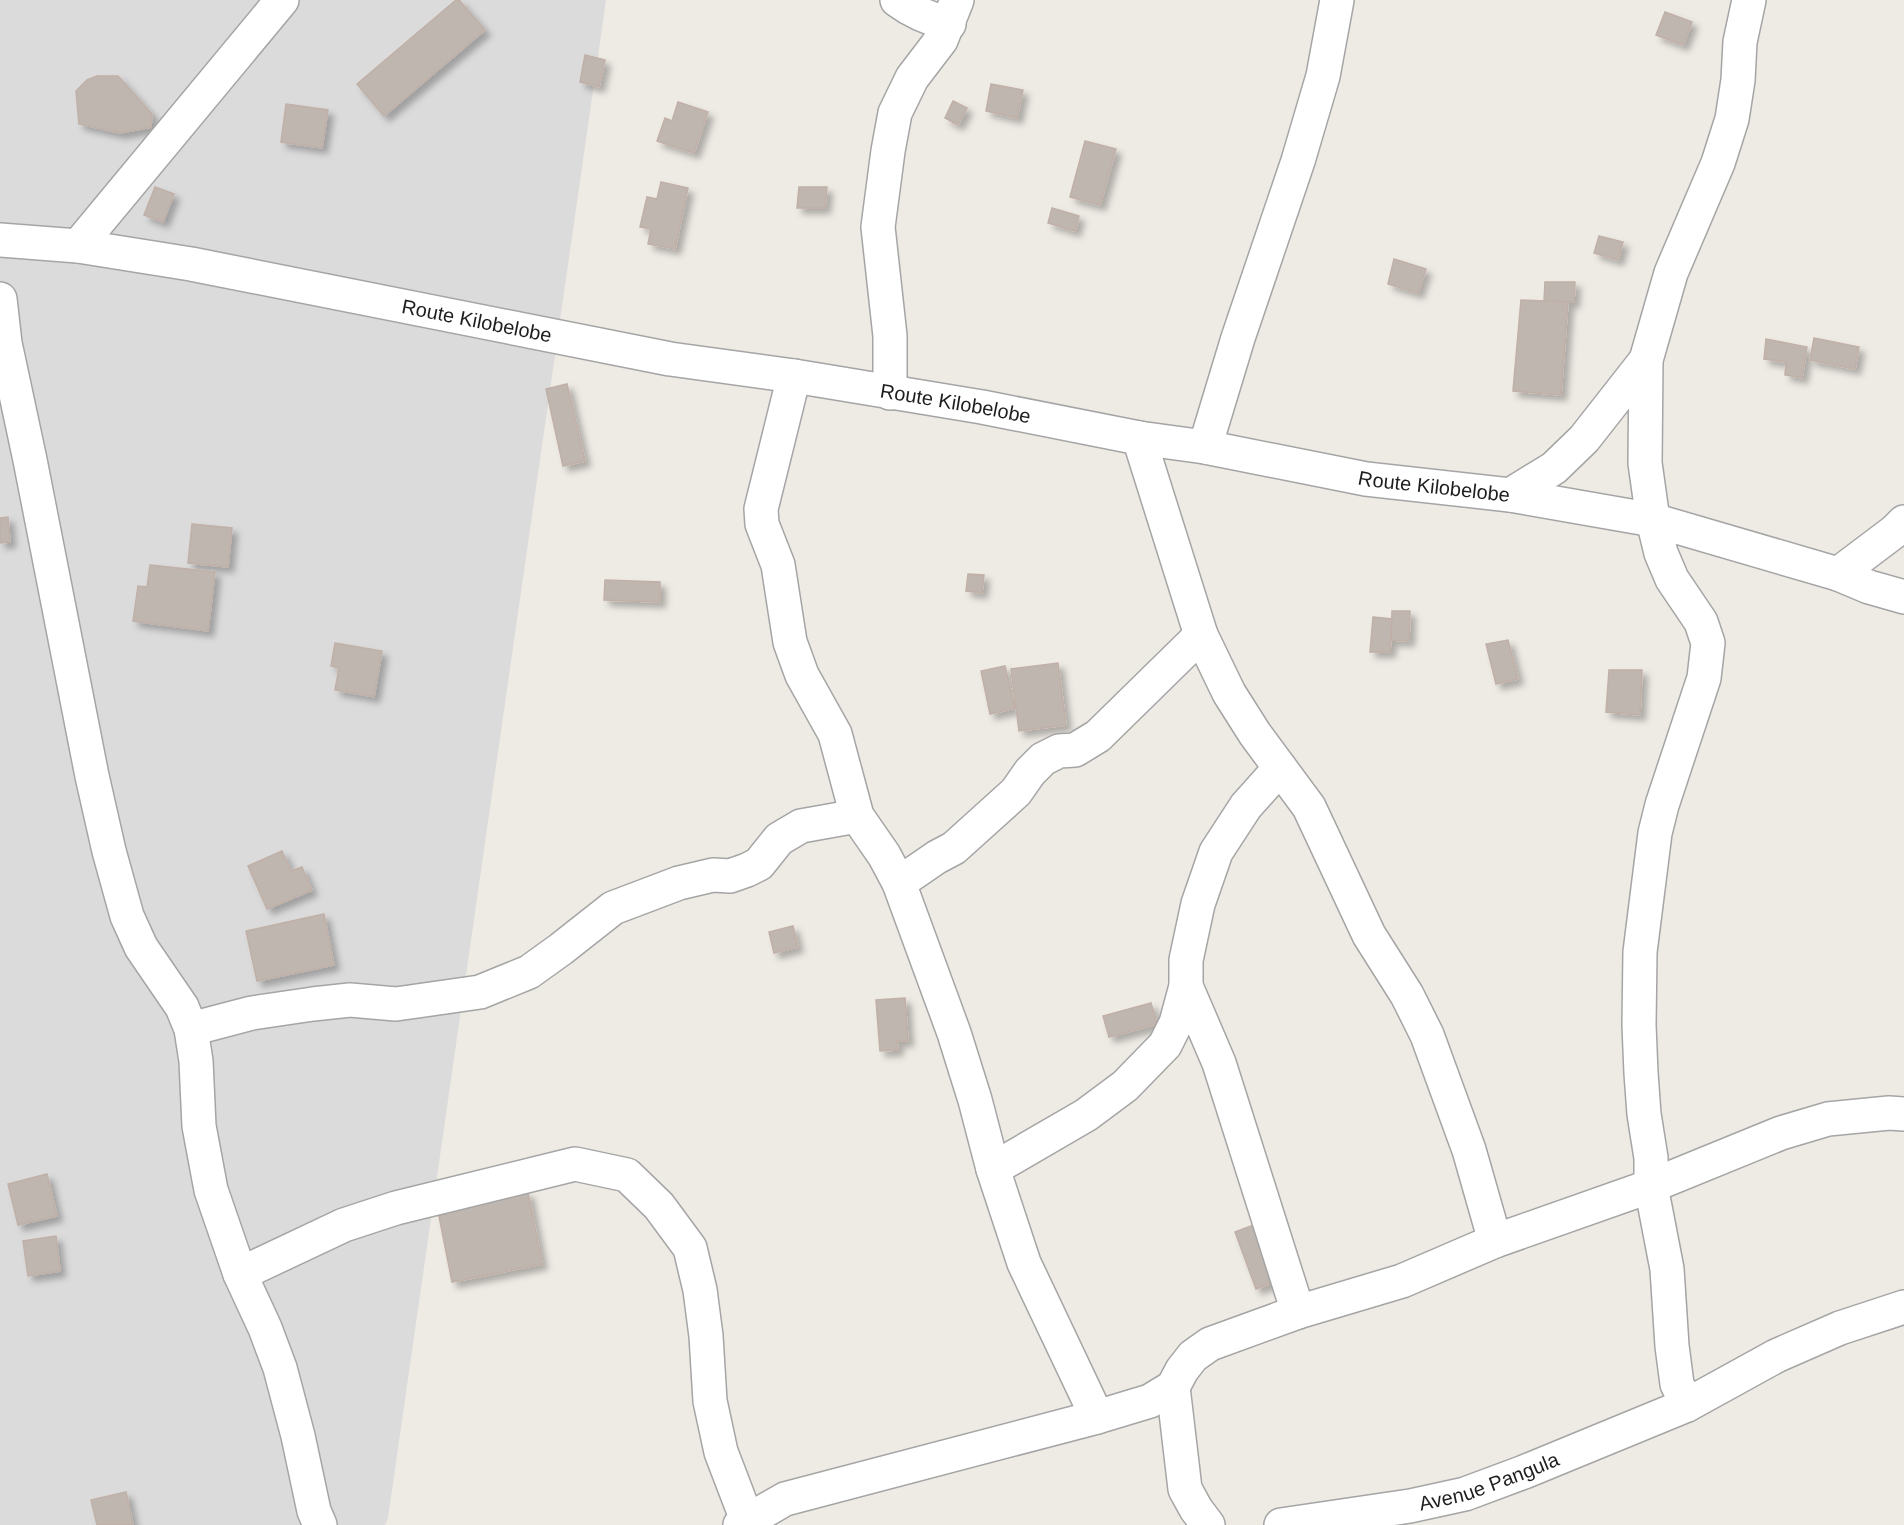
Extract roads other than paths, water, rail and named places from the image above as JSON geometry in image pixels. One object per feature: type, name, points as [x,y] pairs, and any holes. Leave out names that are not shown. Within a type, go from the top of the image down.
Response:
[{"type":"street","points":[[78,246],[282,0]]},
{"type":"street","points":[[897,0],[931,19],[953,12]]},
{"type":"street","points":[[1205,447],[1238,338],[1299,161],[1323,76],[1337,0]]},
{"type":"street","points":[[1687,1405],[1677,1384],[1667,1269],[1651,1186],[1651,1158],[1644,1114],[1640,1034],[1640,952],[1655,833],[1704,678],[1708,643],[1701,622],[1672,579],[1661,553],[1653,520],[1645,463],[1646,360],[1671,273],[1718,163],[1730,128],[1738,80],[1740,42],[1749,0]]},
{"type":"street","points":[[890,393],[890,336],[878,227],[888,151],[895,113],[899,104],[912,78],[941,40],[953,12]]},
{"type":"street","name":"Route Kilobelobe","points":[[0,240],[78,246],[191,264],[670,359],[794,376],[982,407],[1366,479],[1510,495],[1653,520],[1838,574],[1878,590],[1904,597]]},
{"type":"street","points":[[0,299],[7,354],[111,862],[127,916],[141,947],[182,1007],[191,1029],[196,1061],[198,1117],[211,1190],[240,1274],[265,1328],[279,1368],[298,1436],[314,1511],[320,1525]]},
{"type":"street","points":[[1510,495],[1554,468],[1584,439],[1646,360]]},
{"type":"street","points":[[794,376],[761,509],[762,524],[778,565],[790,642],[802,675],[836,734],[857,816],[884,855],[899,883],[954,1033],[993,1169],[1024,1263],[1097,1417]]},
{"type":"street","points":[[1139,438],[1201,635],[1229,693],[1255,734],[1309,807],[1369,935],[1407,995],[1427,1035],[1469,1150],[1495,1240]]},
{"type":"street","points":[[1838,574],[1904,522]]},
{"type":"street","points":[[899,883],[954,848],[1016,792],[1043,759],[1059,751],[1075,750],[1098,736],[1201,635]]},
{"type":"street","points":[[993,1169],[1033,1144],[1066,1128],[1125,1086],[1165,1045],[1176,1023],[1186,986],[1186,960],[1198,904],[1216,852],[1246,806],[1280,768]]},
{"type":"street","points":[[191,1029],[252,1013],[313,1004],[350,1000],[396,1004],[480,992],[529,972],[613,908],[679,883],[713,875],[730,876],[747,870],[759,864],[779,839],[801,826],[857,816]]},
{"type":"street","points":[[1186,986],[1219,1064],[1298,1312]]},
{"type":"street","points":[[240,1274],[344,1225],[396,1208],[575,1164],[627,1174],[659,1206],[690,1248],[702,1301],[710,1401],[721,1452],[743,1522],[785,1499],[1150,1401],[1173,1387],[1193,1356],[1210,1344],[1298,1312],[1402,1281],[1495,1240],[1651,1186],[1781,1133],[1828,1119],[1889,1113],[1904,1114]]},
{"type":"street","name":"Avenue Pangula","points":[[1281,1525],[1410,1506],[1465,1494],[1687,1405],[1776,1356],[1840,1328],[1904,1307]]},
{"type":"street","points":[[1173,1387],[1185,1489],[1208,1525]]}]
